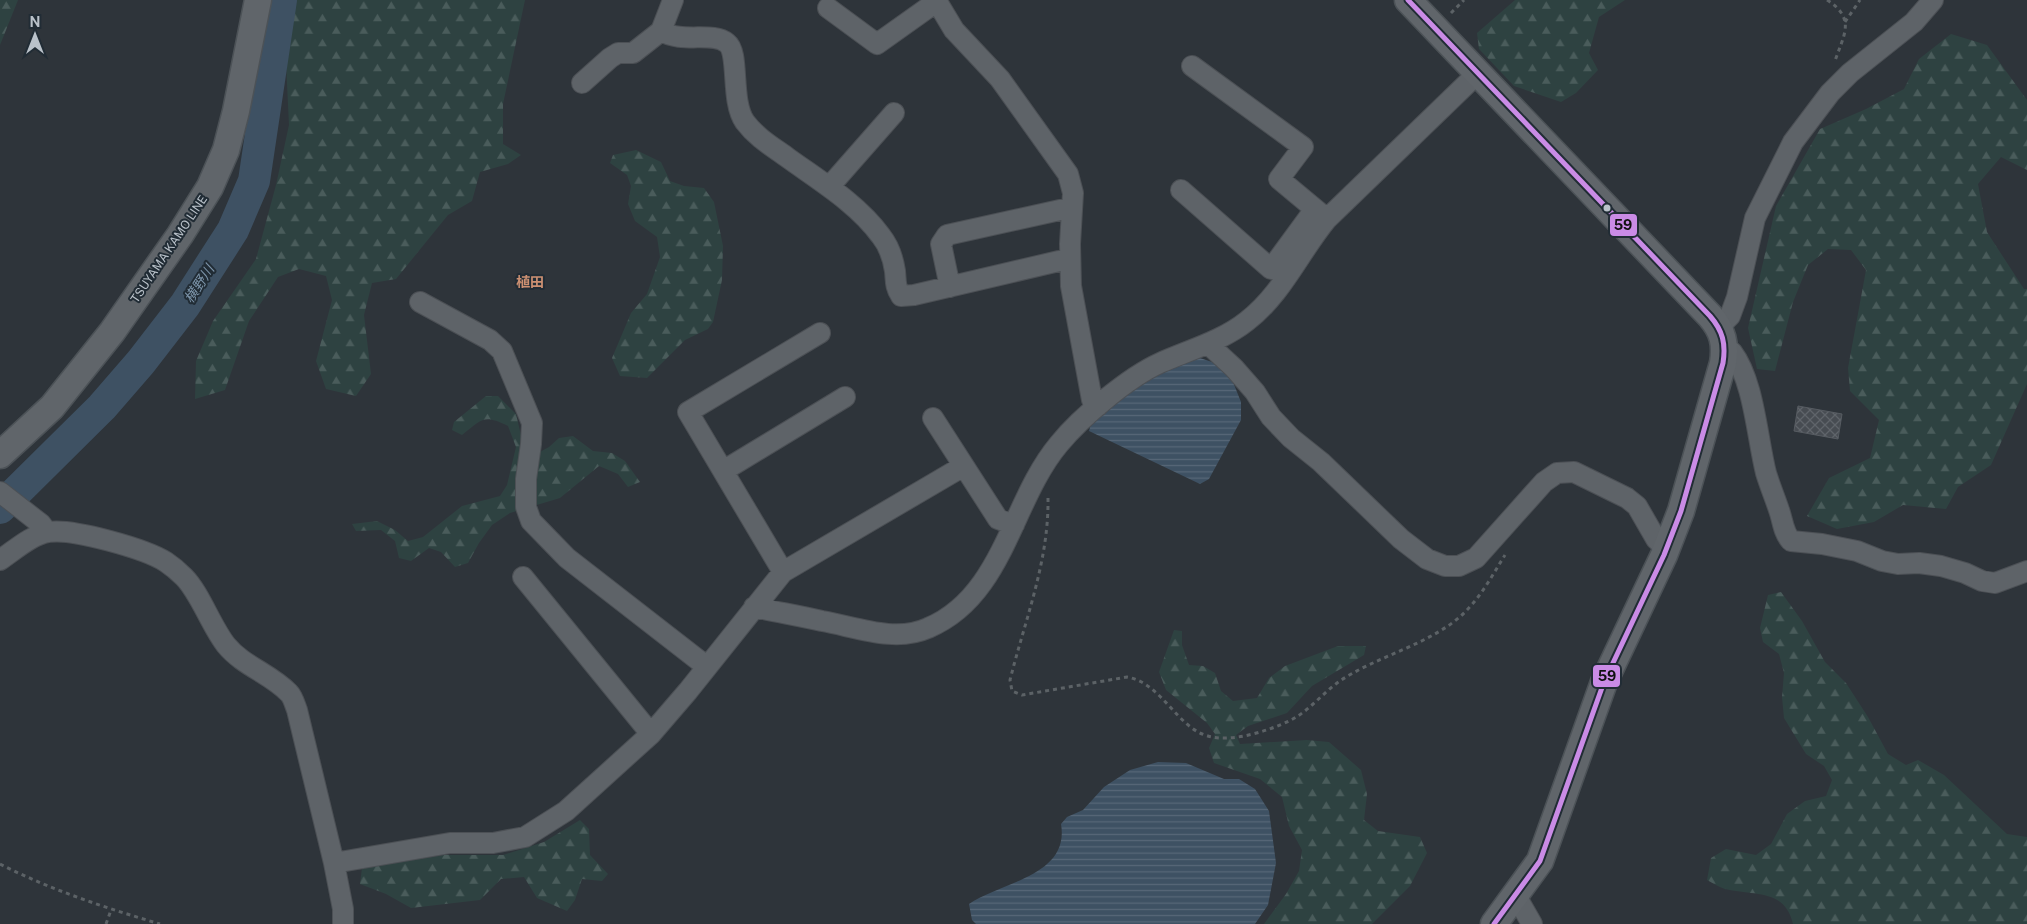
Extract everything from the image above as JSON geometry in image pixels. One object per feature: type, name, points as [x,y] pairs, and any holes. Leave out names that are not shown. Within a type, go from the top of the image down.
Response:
[{"type":"main road","name":"TSUYAMA KAMO LINE","points":[[0,455],[52,407],[112,332],[180,235],[210,187],[226,150],[258,0]]},
{"type":"main road","points":[[1408,0],[1654,257],[1722,339],[1723,363],[1681,510],[1666,548],[1604,682],[1540,861],[1494,924]]},
{"type":"street","points":[[582,83],[610,58],[618,53],[632,52],[661,31],[672,0]]},
{"type":"street","points":[[1933,0],[1914,22],[1850,73],[1830,93],[1793,142],[1765,194],[1755,218],[1738,297],[1722,339],[1741,364],[1759,435],[1766,473],[1782,517],[1785,534],[1791,541],[1822,544],[1857,551],[1882,561],[1898,564],[1919,563],[1941,566],[1982,581],[1995,583],[2027,570]]},
{"type":"street","points":[[828,8],[877,44],[936,1],[954,30],[1000,80],[1068,174],[1073,193],[1070,261],[1071,286],[1092,400],[1098,406]]},
{"type":"street","points":[[661,31],[670,36],[680,38],[718,38],[729,44],[733,53],[736,103],[743,120],[756,135],[862,214],[881,235],[890,250],[895,271],[896,288],[901,296],[914,295],[1059,261],[1070,261]]},
{"type":"street","points":[[1192,66],[1303,147],[1280,180],[1321,214]]},
{"type":"street","points":[[1181,190],[1271,269],[1321,214],[1477,74]]},
{"type":"street","points":[[828,187],[894,113]]},
{"type":"street","points":[[950,287],[941,244],[947,235],[1072,209]]},
{"type":"street","points":[[754,607],[860,630],[897,635],[926,629],[950,616],[977,590],[1002,551],[1028,492],[1044,463],[1060,442],[1098,406],[1131,379],[1159,363],[1208,344],[1245,323],[1268,304],[1285,282],[1314,236],[1321,214]]},
{"type":"street","points":[[420,302],[490,340],[502,351],[532,423],[526,479],[526,507],[531,521],[567,558],[706,666]]},
{"type":"street","points":[[783,572],[688,412],[820,333]]},
{"type":"street","points":[[1208,344],[1234,368],[1255,392],[1271,417],[1291,438],[1320,462],[1400,539],[1427,559],[1445,566],[1459,566],[1476,558],[1544,482],[1557,473],[1574,472],[1627,498],[1637,506],[1656,539],[1666,548]]},
{"type":"street","points":[[723,471],[844,397]]},
{"type":"street","points":[[933,418],[962,467],[998,519],[1014,525]]},
{"type":"street","points":[[334,864],[450,843],[492,843],[525,836],[566,811],[651,734],[688,691],[706,666],[783,572],[962,467]]},
{"type":"street","points":[[0,492],[44,528],[102,540],[145,552],[166,562],[185,578],[226,645],[249,666],[271,679],[290,694],[297,710],[334,864],[343,909],[343,924]]},
{"type":"street","points":[[0,560],[44,528]]},
{"type":"street","points":[[523,577],[651,734]]},
{"type":"street","points":[[1516,896],[1532,924]]},
{"type":"path","points":[[1827,0],[1837,6],[1845,22],[1845,37],[1829,80],[1830,93]]},
{"type":"path","points":[[1845,22],[1860,0]]},
{"type":"path","points":[[1044,463],[1048,519],[1046,542],[1039,576],[1010,680],[1012,691],[1022,695],[1126,677],[1138,679],[1149,686],[1193,728],[1207,736],[1225,739],[1248,735],[1289,720],[1306,710],[1337,683],[1360,669],[1441,630],[1465,612],[1482,592],[1507,553]]},
{"type":"path","points":[[0,864],[46,885],[111,910],[160,924]]},
{"type":"path","points":[[106,924],[111,910]]},
{"type":"green space","points":[[0,0],[18,0],[0,45]]},
{"type":"green space","points":[[294,0],[525,0],[503,104],[503,144],[521,155],[508,164],[480,172],[472,201],[448,215],[396,279],[372,283],[364,315],[371,374],[356,396],[326,389],[316,361],[332,300],[326,276],[299,269],[278,277],[249,321],[225,390],[195,399],[196,361],[213,321],[256,259],[276,185],[289,125],[286,62]]},
{"type":"green space","points":[[1515,0],[1625,0],[1599,17],[1589,53],[1598,70],[1576,93],[1561,102],[1514,86],[1479,49],[1477,33]]},
{"type":"green space","points":[[1951,34],[1987,45],[2027,100],[2027,170],[2001,157],[1978,184],[1987,232],[2024,289],[2027,289],[2027,384],[1991,465],[1958,487],[1946,509],[1903,505],[1874,522],[1837,529],[1807,516],[1829,478],[1870,458],[1879,420],[1850,391],[1848,368],[1866,270],[1851,250],[1828,249],[1808,265],[1793,302],[1775,371],[1757,369],[1748,328],[1776,206],[1820,129],[1866,109],[1904,89],[1919,59]]},
{"type":"green space","points":[[636,150],[661,162],[670,181],[684,186],[704,188],[714,202],[723,246],[722,280],[713,322],[708,329],[685,340],[647,378],[620,376],[612,358],[631,313],[647,294],[660,257],[657,237],[635,221],[628,204],[631,186],[627,175],[610,163],[613,155]]},
{"type":"green space","points":[[486,396],[498,396],[516,414],[523,444],[538,453],[549,447],[559,438],[573,436],[593,451],[612,453],[625,461],[640,482],[628,487],[618,474],[599,466],[560,498],[510,513],[492,525],[468,563],[455,567],[441,552],[429,548],[411,561],[399,558],[395,541],[381,530],[356,531],[352,524],[377,521],[395,530],[408,541],[423,537],[462,506],[500,496],[507,485],[516,447],[508,426],[488,419],[479,422],[462,435],[452,430],[454,422]]},
{"type":"green space","points":[[1781,592],[1802,621],[1825,662],[1846,683],[1868,717],[1888,754],[1906,765],[1918,760],[1944,775],[2007,834],[2027,837],[2027,924],[1793,924],[1789,912],[1783,904],[1775,899],[1725,889],[1707,880],[1711,858],[1726,849],[1756,855],[1771,844],[1787,814],[1805,801],[1826,796],[1832,780],[1824,766],[1806,754],[1784,718],[1782,697],[1784,673],[1779,654],[1763,642],[1760,628],[1768,595]]},
{"type":"green space","points":[[1174,630],[1182,631],[1182,645],[1189,665],[1203,666],[1215,673],[1221,691],[1233,701],[1257,698],[1269,678],[1285,666],[1338,646],[1366,646],[1364,655],[1312,686],[1287,713],[1248,726],[1236,735],[1240,744],[1307,740],[1329,742],[1361,770],[1367,794],[1364,820],[1378,831],[1420,837],[1427,853],[1410,886],[1372,924],[1264,924],[1286,894],[1299,871],[1302,850],[1289,826],[1282,797],[1260,779],[1214,763],[1209,748],[1215,734],[1207,723],[1166,690],[1159,672]]},
{"type":"green space","points":[[580,820],[589,829],[590,855],[608,874],[602,881],[582,879],[575,900],[567,911],[537,898],[524,877],[501,879],[480,900],[411,908],[386,894],[360,884],[362,868],[444,855],[503,855],[544,842]]},
{"type":"water","points":[[1200,358],[1218,364],[1233,382],[1241,402],[1241,420],[1209,479],[1200,484],[1089,431],[1091,424],[1122,396],[1159,373]]},
{"type":"water","points":[[1158,762],[1186,763],[1224,779],[1239,779],[1255,789],[1269,811],[1276,863],[1268,905],[1255,924],[976,924],[972,920],[969,904],[1030,875],[1044,866],[1055,855],[1061,841],[1061,824],[1067,817],[1083,810],[1104,787],[1130,770]]},
{"type":"building","points":[[1798,406],[1842,414],[1838,439],[1794,431]]},
{"type":"waterway","name":"横野川","points":[[0,508],[102,407],[141,362],[185,305],[233,230],[254,181],[281,0]]},
{"type":"transit line","name":"59","points":[[1408,0],[1710,316],[1721,332],[1724,344],[1723,363],[1681,511],[1664,555],[1604,682],[1540,861],[1494,924]]},
{"type":"district","name":"植田","points":[[530,282]]}]
